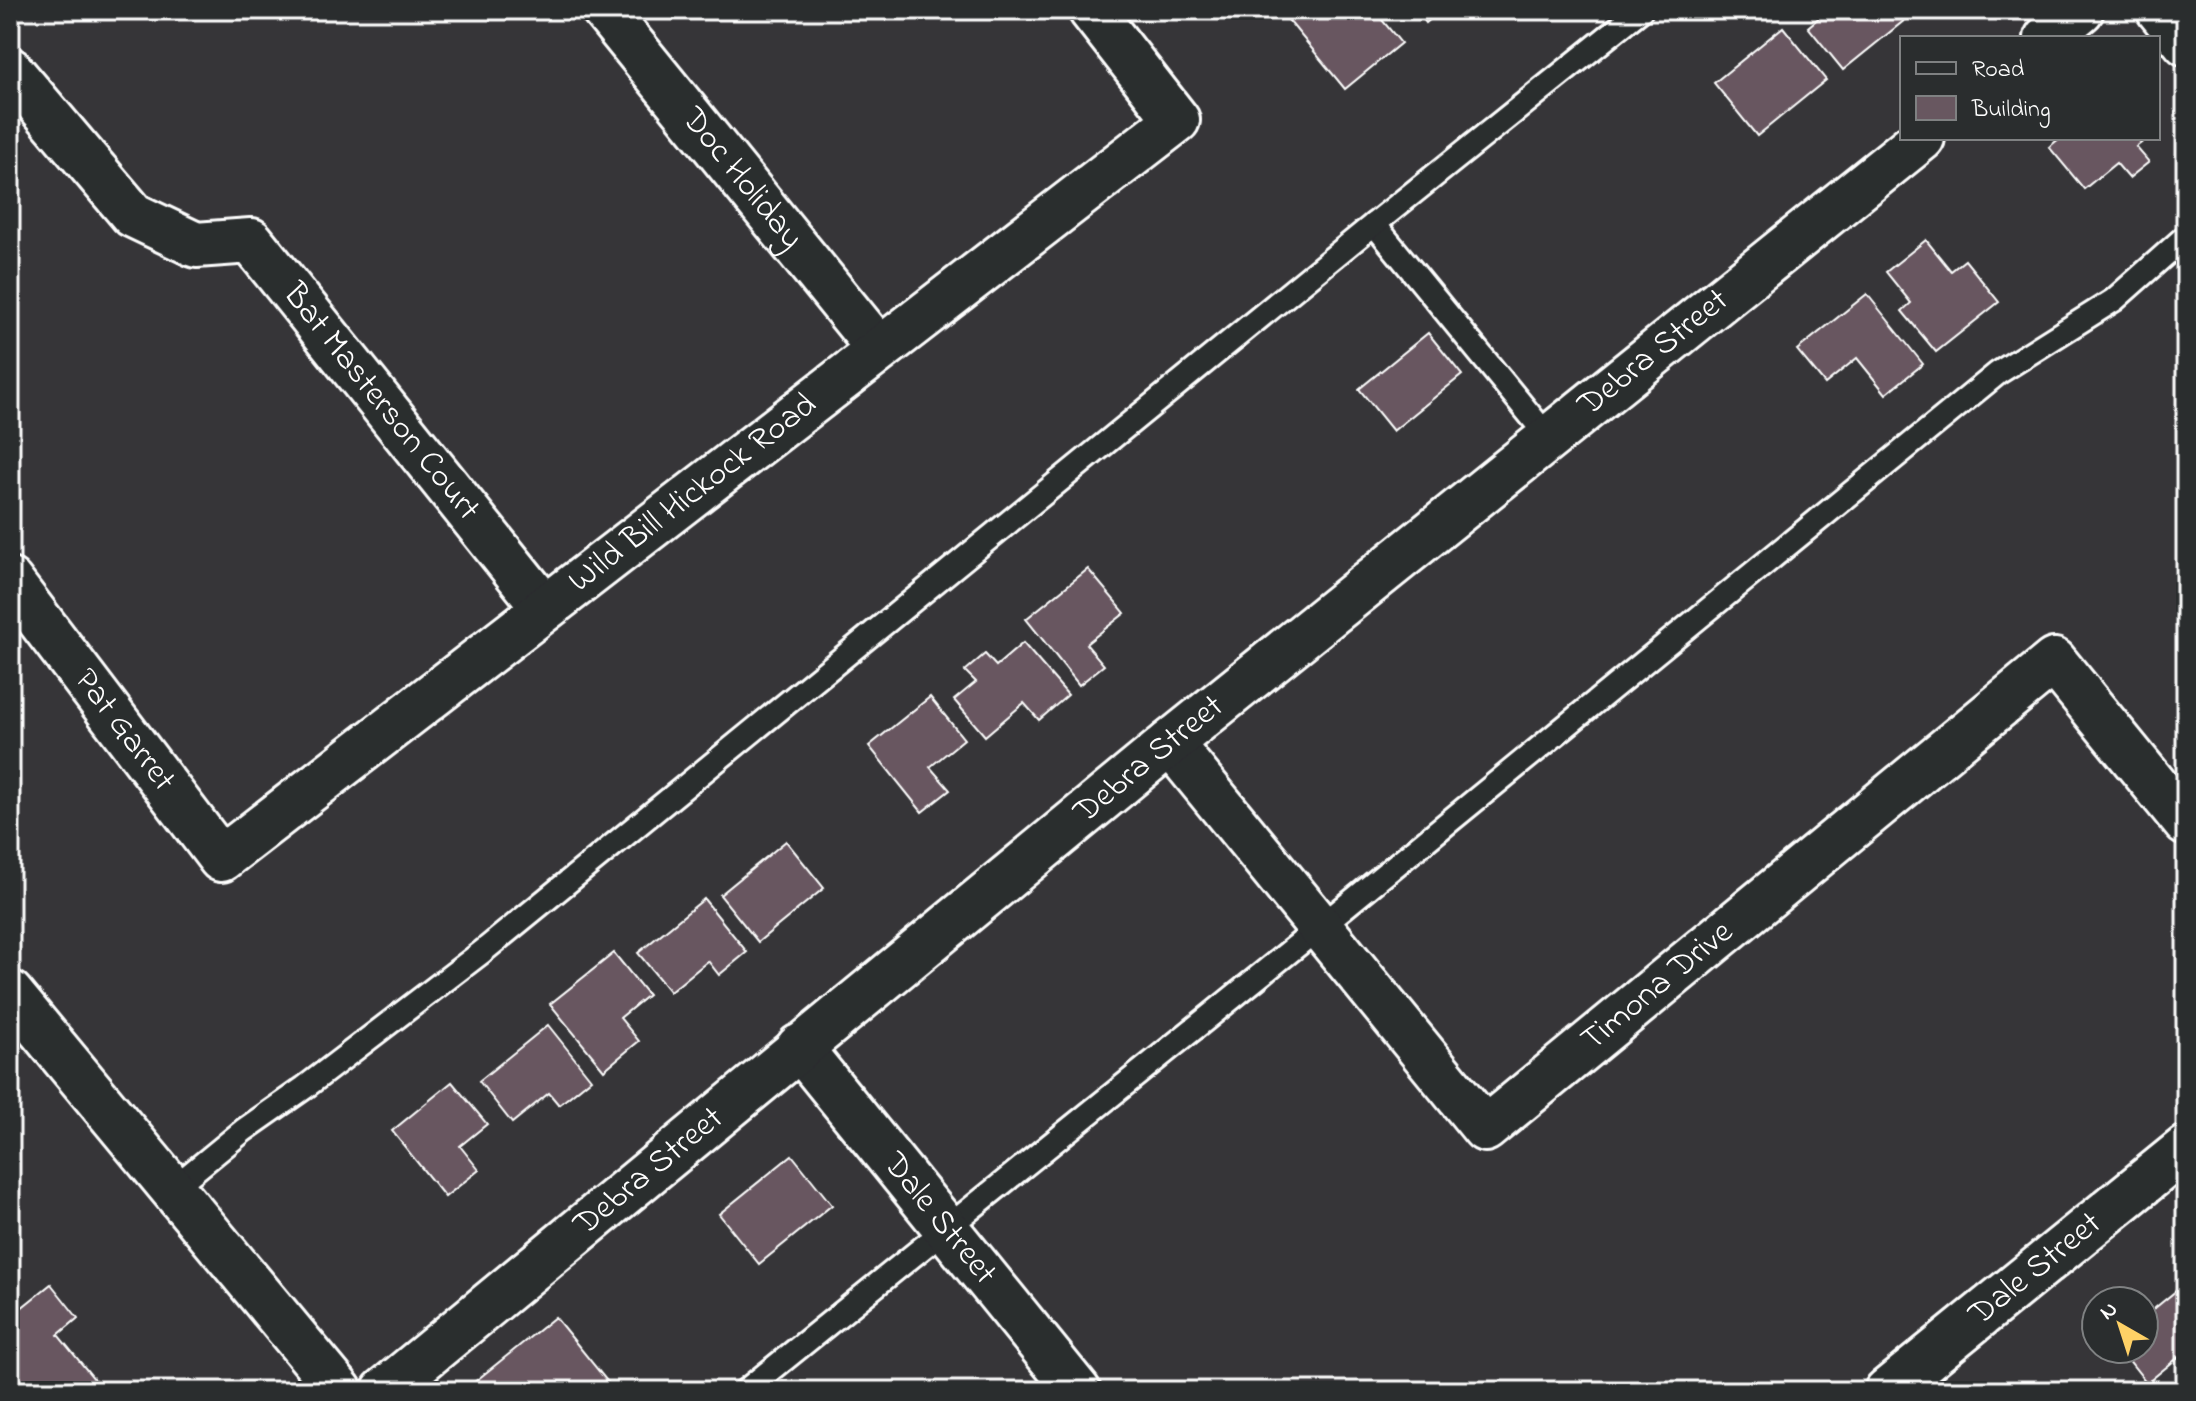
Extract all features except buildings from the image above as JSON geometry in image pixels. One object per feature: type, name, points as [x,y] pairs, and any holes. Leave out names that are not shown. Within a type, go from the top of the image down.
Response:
[{"type":"street","name":"Doc Holiday","points":[[604,10],[879,349]]},
{"type":"street","name":"Wild Bill Hickock Road","points":[[242,842],[1177,120],[1091,10]]},
{"type":"street","points":[[2049,36],[2081,10]]},
{"type":"street","points":[[2159,10],[2186,43]]},
{"type":"street","name":"Bat Masterson Court","points":[[16,87],[133,215],[196,245],[251,241],[545,608]]},
{"type":"street","name":"Debra Street","points":[[384,1391],[1170,743],[1920,140]]},
{"type":"street","name":"Pat Garret","points":[[10,581],[221,859],[242,842]]},
{"type":"street","name":"Timona Drive","points":[[1170,743],[1485,1129],[2054,661],[2186,823]]},
{"type":"street","points":[[10,993],[340,1391]]},
{"type":"street","name":"Dale Street","points":[[799,1047],[1078,1391]]},
{"type":"street","name":"Dale Street","points":[[1887,1391],[2186,1148]]},
{"type":"lane","points":[[172,1189],[244,1130],[482,952],[1641,10]]},
{"type":"lane","points":[[1374,224],[1549,438]]},
{"type":"lane","points":[[745,1391],[1320,927],[1998,373],[2114,300],[2186,236]]}]
